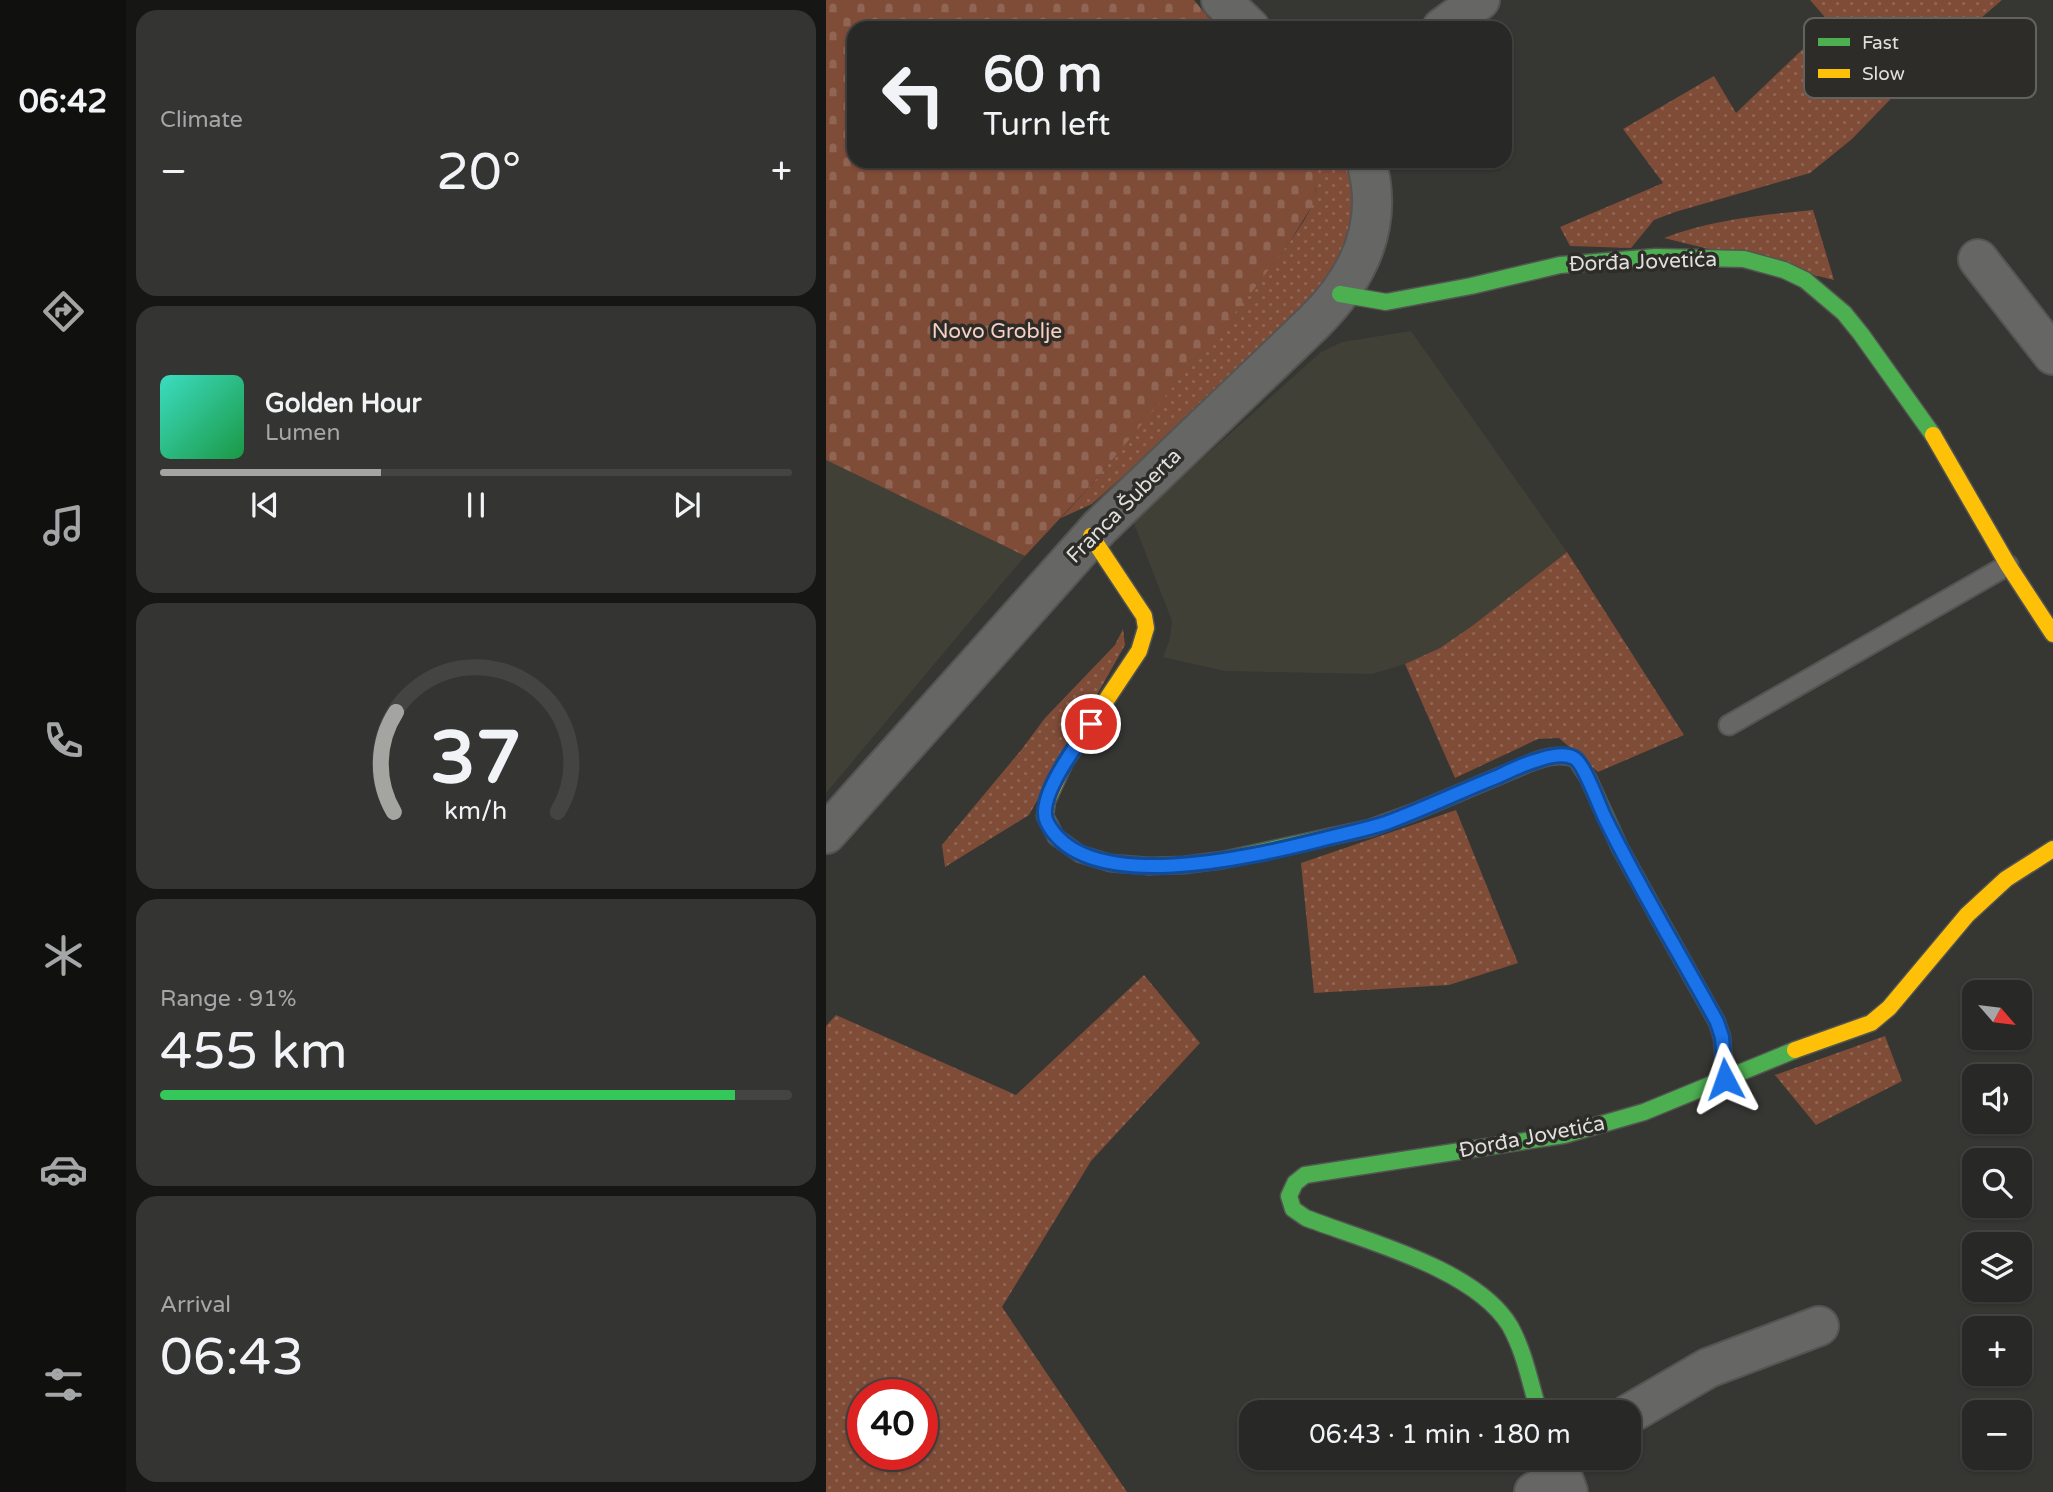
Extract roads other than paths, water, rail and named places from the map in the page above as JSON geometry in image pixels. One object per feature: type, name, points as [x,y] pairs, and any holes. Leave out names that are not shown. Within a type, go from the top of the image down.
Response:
[{"type":"street","points":[[1222,0],[1243,21]]},
{"type":"street","points":[[1452,21],[1480,0]]},
{"type":"street","name":"Franca Šuberta","points":[[826,834],[1091,537],[1340,294],[1361,256],[1370,232],[1373,213],[1368,168]]},
{"type":"street","name":"Đorđa Jovetića","points":[[1340,294],[1386,302],[1560,265],[1656,257],[1744,259],[1784,270],[1805,280],[1844,313],[1933,436],[2008,565],[2053,634]]},
{"type":"street","points":[[1978,259],[2053,355]]},
{"type":"street","points":[[1091,537],[1126,587],[1146,622],[1144,639],[1138,653],[1061,769],[1048,795],[1045,818],[1056,837],[1074,850],[1099,861],[1128,865],[1159,866],[1229,859],[1262,854],[1385,824],[1537,760],[1565,756],[1576,759],[1583,767],[1619,848],[1717,1022],[1722,1037],[1725,1079]]},
{"type":"street","name":"Đorđa Jovetića","points":[[1536,1400],[1524,1355],[1511,1328],[1483,1296],[1404,1256],[1306,1218],[1293,1209],[1289,1196],[1295,1183],[1306,1175],[1563,1135],[1644,1112],[1803,1047],[1853,1030],[1880,1017],[1966,915],[2006,879],[2053,849]]},
{"type":"street","points":[[1641,1407],[1708,1368],[1819,1326]]},
{"type":"lane","points":[[1729,725],[2008,565]]},
{"type":"park label","name":"Novo Groblje","points":[[997,331]]}]
